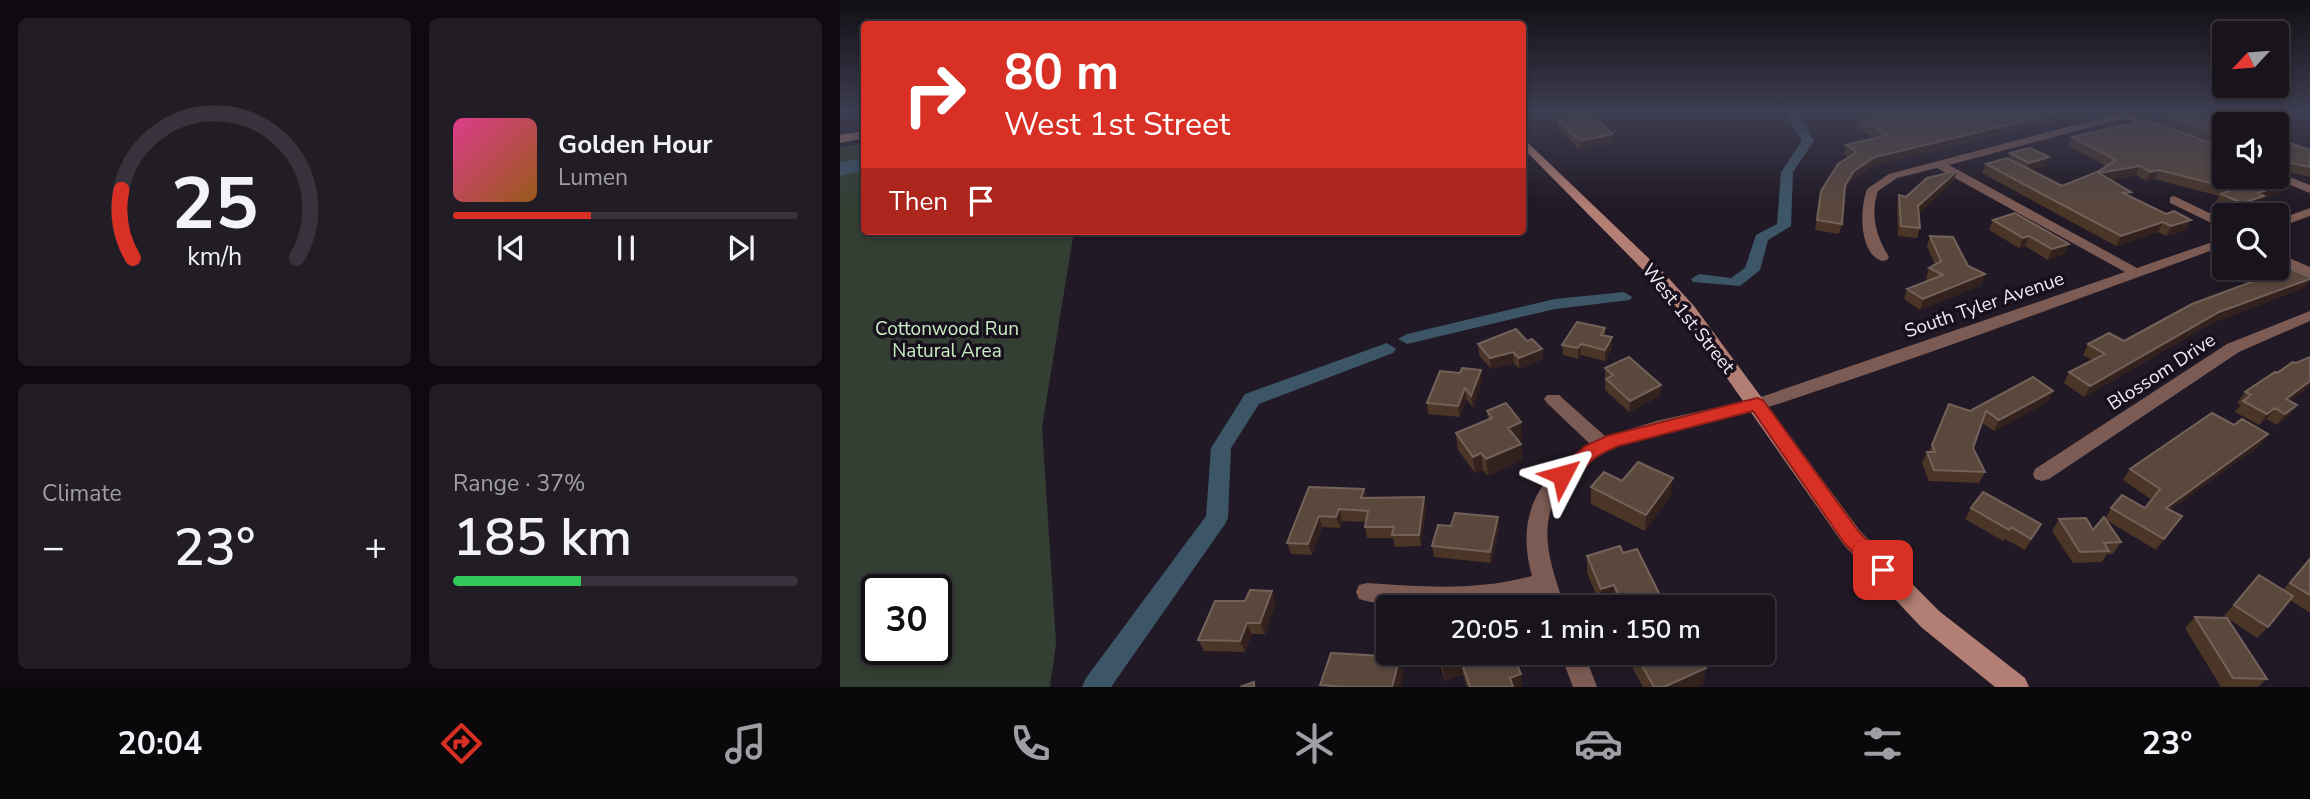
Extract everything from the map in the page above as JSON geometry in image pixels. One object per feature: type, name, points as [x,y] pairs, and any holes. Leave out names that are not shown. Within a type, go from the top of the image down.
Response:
[{"type":"main road","name":"West 1st Street","points":[[1526,144],[1657,275],[1688,310],[1852,538],[1930,619],[2016,687]]},
{"type":"street","points":[[1882,257],[1869,238],[1866,214],[1873,189],[1894,176],[2018,143]]},
{"type":"street","points":[[1939,164],[2136,273]]},
{"type":"street","points":[[2289,181],[2310,189]]},
{"type":"street","points":[[2174,200],[2212,219]]},
{"type":"street","points":[[2289,220],[2310,212]]},
{"type":"street","name":"South Tyler Avenue","points":[[1549,595],[1534,545],[1538,522],[1546,499],[1562,475],[1591,451],[1634,434],[1757,404],[2212,246]]},
{"type":"street","points":[[2289,262],[2310,272]]},
{"type":"street","name":"Blossom Drive","points":[[2042,474],[2233,348],[2310,316]]},
{"type":"street","points":[[1553,399],[1603,445]]},
{"type":"street","points":[[1367,592],[1434,598],[1478,598],[1544,582]]},
{"type":"street","points":[[1577,665],[1585,687]]},
{"type":"green space","name":"Cottonwood Run Natural Area","points":[[861,144],[861,235],[1073,235],[1042,427],[1056,643],[1050,687],[840,687],[840,147]]},
{"type":"building","points":[[1933,143],[1875,157],[1854,171],[1845,185],[1842,224],[1817,220],[1821,191],[1838,164],[1857,152],[1846,145]]},
{"type":"building","points":[[2084,143],[2212,144],[2212,183],[2159,170],[2150,172],[2140,166],[2099,173],[2131,192],[2123,193],[2166,214],[2174,211],[2191,220],[2171,226],[2163,222],[2121,236],[1986,164],[2007,158],[2062,186],[2097,172],[2116,160]]},
{"type":"building","points":[[2289,143],[2310,150],[2310,167],[2289,163]]},
{"type":"building","points":[[2030,148],[2049,157],[2029,163],[2010,153]]},
{"type":"building","points":[[1957,171],[1918,206],[1920,228],[1901,226],[1899,195],[1906,197],[1927,178]]},
{"type":"building","points":[[2235,189],[2270,189],[2258,193],[2264,196],[2242,203],[2221,194]]},
{"type":"building","points":[[2015,213],[2069,244],[2052,249],[2029,236],[2023,238],[1993,220]]},
{"type":"building","points":[[1930,236],[1953,237],[1968,266],[1985,274],[1923,299],[1907,289],[1943,275],[1929,268],[1941,261]]},
{"type":"building","points":[[2289,268],[2310,277],[2219,312],[2090,386],[2069,372],[2105,354],[2088,344],[2109,333],[2124,341],[2192,304],[2257,280],[2289,280]]},
{"type":"building","points":[[1577,322],[1605,328],[1601,335],[1612,337],[1605,350],[1581,344],[1578,348],[1562,345]]},
{"type":"building","points":[[1516,329],[1527,341],[1532,339],[1542,349],[1519,358],[1513,352],[1490,358],[1478,344]]},
{"type":"building","points":[[1629,357],[1661,385],[1630,401],[1606,379],[1613,375],[1605,368]]},
{"type":"building","points":[[2310,357],[2310,381],[2286,399],[2297,405],[2285,414],[2275,408],[2267,414],[2243,401],[2251,395],[2245,392],[2275,372],[2293,362]]},
{"type":"building","points":[[1462,368],[1481,370],[1471,396],[1465,388],[1458,406],[1427,403],[1440,371],[1460,373]]},
{"type":"building","points":[[2033,377],[2053,391],[1999,420],[1986,411],[1973,448],[1985,472],[1934,470],[1927,452],[1935,452],[1932,445],[1949,404],[1970,411]]},
{"type":"building","points":[[1506,403],[1521,422],[1508,428],[1521,444],[1486,459],[1481,453],[1473,457],[1456,433],[1492,418],[1487,411]]},
{"type":"building","points":[[2212,413],[2234,425],[2242,419],[2268,434],[2166,508],[2182,516],[2164,539],[2111,508],[2122,495],[2145,508],[2160,489],[2130,469]]},
{"type":"building","points":[[1638,462],[1673,478],[1646,515],[1591,487],[1604,472],[1622,481]]},
{"type":"building","points":[[1309,487],[1364,489],[1361,498],[1424,497],[1419,535],[1392,535],[1394,527],[1365,527],[1368,511],[1339,509],[1336,517],[1319,516],[1308,544],[1287,543]]},
{"type":"building","points":[[1983,492],[2041,524],[2031,539],[2011,527],[2009,530],[1971,508]]},
{"type":"building","points":[[1455,513],[1498,517],[1490,552],[1432,546],[1438,525],[1451,526]]},
{"type":"building","points":[[2104,517],[2121,542],[2104,543],[2109,551],[2080,552],[2059,519],[2086,518],[2093,530]]},
{"type":"building","points":[[1620,546],[1623,553],[1637,549],[1660,595],[1619,595],[1614,585],[1601,589],[1587,556]]},
{"type":"building","points":[[2310,559],[2310,595],[2290,583]]},
{"type":"building","points":[[2259,575],[2293,596],[2268,627],[2234,605]]},
{"type":"building","points":[[1250,590],[1272,591],[1260,623],[1247,623],[1240,641],[1198,640],[1215,601],[1245,601]]},
{"type":"building","points":[[2195,617],[2227,618],[2267,679],[2233,678]]},
{"type":"building","points":[[1331,653],[1376,656],[1376,665],[1398,665],[1392,687],[1320,685]]},
{"type":"building","points":[[1462,665],[1517,665],[1521,674],[1510,678],[1513,687],[1470,687]]},
{"type":"building","points":[[1642,665],[1704,665],[1706,668],[1664,687],[1654,687]]},
{"type":"building","points":[[1254,682],[1254,687],[1240,687]]},
{"type":"waterway","points":[[1699,279],[1734,283],[1752,270],[1761,238],[1784,226],[1787,172],[1807,143]]},
{"type":"waterway","points":[[840,169],[861,165]]},
{"type":"waterway","points":[[1407,339],[1555,304],[1624,297]]},
{"type":"waterway","points":[[1095,687],[1217,518],[1221,448],[1252,399],[1387,349]]},
{"type":"route","points":[[1562,475],[1591,451],[1613,441],[1757,404],[1852,538],[1883,570]]}]
